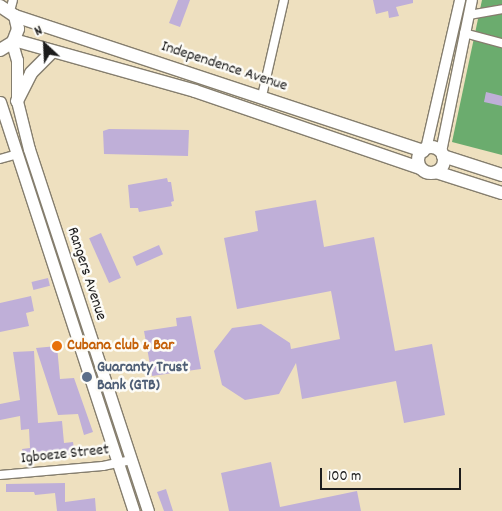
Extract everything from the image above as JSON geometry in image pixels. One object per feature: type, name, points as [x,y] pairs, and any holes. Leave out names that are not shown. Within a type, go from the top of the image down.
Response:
[{"type":"main road","name":"Independence Avenue","points":[[10,8],[262,96],[425,150]]},
{"type":"main road","points":[[0,50],[13,42],[18,29],[10,8]]},
{"type":"main road","name":"Independence Avenue","points":[[13,42],[195,91],[420,168]]},
{"type":"main road","name":"Rangers Avenue","points":[[13,42],[17,60],[17,100],[29,149],[148,511]]},
{"type":"main road","points":[[17,100],[31,74],[52,52]]},
{"type":"main road","name":"Rangers Avenue","points":[[0,102],[134,511]]},
{"type":"main road","points":[[502,175],[425,150],[418,160],[420,168],[428,173],[436,172],[502,193]]},
{"type":"main road","points":[[436,172],[443,166],[442,154]]},
{"type":"street","points":[[262,96],[284,0]]},
{"type":"street","points":[[425,150],[460,0]]},
{"type":"street","points":[[442,154],[464,32],[472,0]]},
{"type":"street","points":[[469,15],[502,8]]},
{"type":"street","points":[[464,32],[502,44]]},
{"type":"street","points":[[0,159],[17,154]]},
{"type":"street","name":"Igboeze Street","points":[[0,475],[132,460]]},
{"type":"green space","points":[[482,0],[502,0],[502,155],[452,142]]},
{"type":"building","points":[[178,0],[190,0],[180,27],[169,23]]},
{"type":"building","points":[[373,0],[413,0],[413,3],[396,7],[399,16],[389,18],[388,11],[376,14]]},
{"type":"building","points":[[486,92],[502,96],[502,106],[484,102]]},
{"type":"building","points":[[109,129],[189,130],[188,156],[104,154],[103,131]]},
{"type":"building","points":[[167,178],[168,182],[171,182],[174,201],[171,202],[172,206],[139,212],[138,208],[130,208],[128,185]]},
{"type":"building","points":[[316,200],[324,247],[374,237],[395,351],[432,344],[445,415],[404,423],[396,381],[302,399],[296,363],[279,394],[245,400],[222,385],[214,351],[232,328],[261,324],[290,343],[291,349],[340,339],[331,291],[237,309],[224,238],[258,231],[255,211]]},
{"type":"building","points":[[101,233],[121,278],[109,283],[89,238]]},
{"type":"building","points":[[159,245],[163,254],[137,266],[133,257]]},
{"type":"building","points":[[48,278],[50,286],[33,290],[32,282]]},
{"type":"building","points":[[31,296],[34,311],[26,313],[29,326],[0,332],[0,303]]},
{"type":"building","points":[[191,316],[201,369],[152,376],[144,331],[177,326],[176,318]]},
{"type":"building","points":[[57,346],[60,379],[74,378],[93,432],[84,435],[78,414],[58,415],[36,348]]},
{"type":"building","points":[[34,351],[38,423],[62,421],[64,443],[73,442],[75,454],[34,460],[26,464],[22,449],[30,448],[29,429],[21,430],[20,416],[0,420],[0,404],[20,400],[13,352]]},
{"type":"building","points":[[271,462],[280,507],[357,491],[361,511],[229,511],[221,473]]},
{"type":"building","points":[[65,483],[65,502],[95,498],[96,511],[57,511],[55,493],[35,495],[34,492],[6,492],[6,484]]},
{"type":"building","points":[[166,489],[173,511],[164,511],[157,492]]},
{"type":"place","name":"Cubana club & Bar","points":[[57,346]]},
{"type":"place","name":"Guaranty Trust Bank (GTB)","points":[[87,377]]}]
